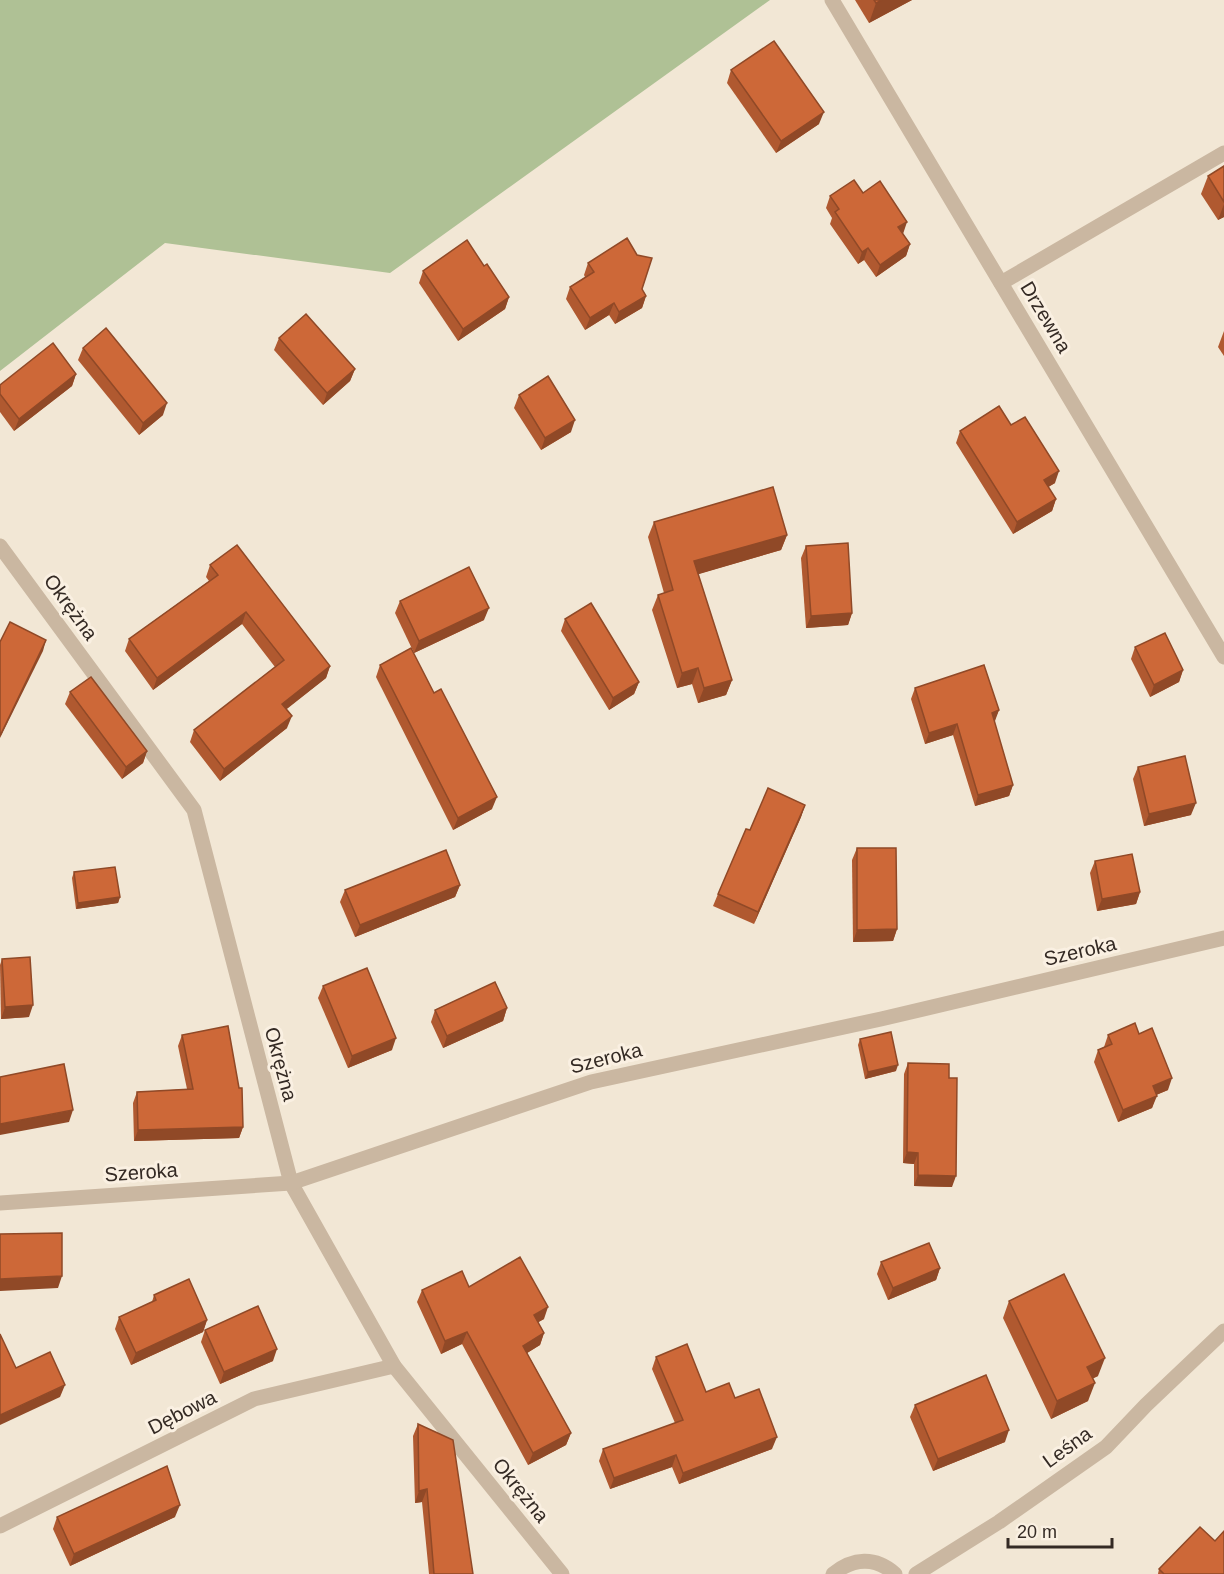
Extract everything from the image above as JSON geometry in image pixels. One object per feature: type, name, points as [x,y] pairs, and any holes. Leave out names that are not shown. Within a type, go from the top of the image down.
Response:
[{"type":"street","name":"Drzewna","points":[[832,0],[1224,657]]},
{"type":"street","points":[[1001,283],[1224,153]]},
{"type":"street","name":"Okrężna","points":[[0,546],[194,810],[291,1182],[394,1366],[562,1574]]},
{"type":"street","name":"Szeroka","points":[[0,1203],[291,1182],[591,1082],[881,1019],[1224,938]]},
{"type":"street","name":"Leśna","points":[[916,1574],[999,1522],[1106,1447],[1224,1330]]},
{"type":"street","name":"Dębowa","points":[[0,1526],[254,1399],[394,1366]]},
{"type":"street","points":[[833,1574],[854,1562],[868,1561],[882,1565],[895,1574]]},
{"type":"green space","points":[[0,0],[770,0],[390,273],[165,243],[0,371]]},
{"type":"building","points":[[774,41],[824,112],[781,141],[731,70]]},
{"type":"building","points":[[1224,166],[1224,202],[1208,176]]},
{"type":"building","points":[[854,180],[863,193],[880,181],[907,222],[898,227],[910,244],[880,265],[868,248],[862,252],[835,212],[839,209],[830,196]]},
{"type":"building","points":[[627,238],[637,255],[652,258],[642,289],[646,296],[619,312],[614,303],[590,318],[570,287],[594,272],[588,263]]},
{"type":"building","points":[[467,240],[484,266],[487,264],[509,297],[463,329],[423,271]]},
{"type":"building","points":[[306,314],[355,369],[327,393],[279,338]]},
{"type":"building","points":[[106,328],[167,403],[143,423],[83,348]]},
{"type":"building","points":[[53,343],[76,374],[19,419],[0,394],[0,385]]},
{"type":"building","points":[[548,376],[575,420],[545,438],[519,395]]},
{"type":"building","points":[[999,406],[1011,425],[1025,417],[1059,471],[1044,480],[1056,499],[1017,522],[960,431]]},
{"type":"building","points":[[773,487],[787,535],[694,561],[732,680],[704,688],[698,668],[682,673],[658,595],[673,590],[654,522]]},
{"type":"building","points":[[848,543],[852,613],[811,616],[806,546]]},
{"type":"building","points":[[237,545],[330,666],[282,704],[292,716],[224,769],[194,730],[284,660],[246,612],[157,678],[129,639],[218,575],[210,565]]},
{"type":"building","points":[[469,567],[489,608],[419,641],[400,601]]},
{"type":"building","points":[[591,603],[639,682],[613,698],[565,619]]},
{"type":"building","points":[[10,622],[46,640],[0,736],[0,642]]},
{"type":"building","points":[[1165,633],[1183,670],[1154,685],[1135,647]]},
{"type":"building","points":[[411,648],[434,693],[441,689],[497,797],[458,818],[380,665]]},
{"type":"building","points":[[984,665],[999,710],[992,713],[1013,785],[978,795],[957,724],[929,733],[915,688]]},
{"type":"building","points":[[91,677],[147,751],[126,767],[70,692]]},
{"type":"building","points":[[1185,756],[1196,803],[1149,814],[1138,767]]},
{"type":"building","points":[[768,788],[805,805],[758,912],[718,894],[746,829],[750,830]]},
{"type":"building","points":[[857,848],[896,848],[897,929],[857,930]]},
{"type":"building","points":[[446,850],[460,885],[360,925],[345,890]]},
{"type":"building","points":[[1132,854],[1140,892],[1102,899],[1095,861]]},
{"type":"building","points":[[115,867],[120,897],[78,903],[74,872]]},
{"type":"building","points":[[30,957],[33,1005],[5,1007],[2,959]]},
{"type":"building","points":[[367,968],[396,1038],[352,1056],[323,986]]},
{"type":"building","points":[[495,982],[507,1008],[447,1036],[435,1010]]},
{"type":"building","points":[[1135,1023],[1139,1034],[1152,1028],[1172,1078],[1153,1086],[1157,1096],[1123,1110],[1098,1050],[1112,1044],[1108,1035]]},
{"type":"building","points":[[228,1026],[239,1088],[242,1088],[243,1127],[138,1130],[137,1092],[193,1089],[182,1035]]},
{"type":"building","points":[[891,1032],[898,1065],[868,1072],[860,1039]]},
{"type":"building","points":[[908,1063],[949,1064],[949,1078],[957,1078],[956,1176],[918,1175],[918,1153],[907,1152]]},
{"type":"building","points":[[64,1064],[73,1110],[0,1124],[0,1077]]},
{"type":"building","points":[[62,1233],[62,1276],[0,1279],[0,1234]]},
{"type":"building","points":[[929,1243],[940,1268],[893,1288],[881,1262]]},
{"type":"building","points":[[520,1257],[548,1307],[534,1315],[544,1333],[523,1346],[571,1433],[533,1453],[467,1332],[445,1341],[422,1290],[462,1271],[469,1287]]},
{"type":"building","points":[[1064,1274],[1105,1358],[1087,1367],[1095,1383],[1057,1401],[1009,1301]]},
{"type":"building","points":[[189,1279],[207,1320],[136,1353],[119,1317],[156,1300],[154,1295]]},
{"type":"building","points":[[258,1306],[277,1349],[224,1372],[205,1330]]},
{"type":"building","points":[[0,1334],[16,1368],[50,1352],[65,1385],[0,1415]]},
{"type":"building","points":[[687,1344],[706,1392],[729,1383],[735,1398],[759,1389],[777,1437],[683,1473],[676,1455],[614,1478],[603,1449],[683,1420],[656,1357]]},
{"type":"building","points":[[986,1375],[1009,1430],[938,1459],[915,1405]]},
{"type":"building","points":[[418,1424],[453,1440],[473,1574],[434,1574],[427,1489],[419,1491]]},
{"type":"building","points":[[167,1466],[180,1505],[74,1554],[57,1517]]},
{"type":"building","points":[[1200,1527],[1215,1541],[1224,1531],[1224,1574],[1164,1574],[1159,1569]]}]
